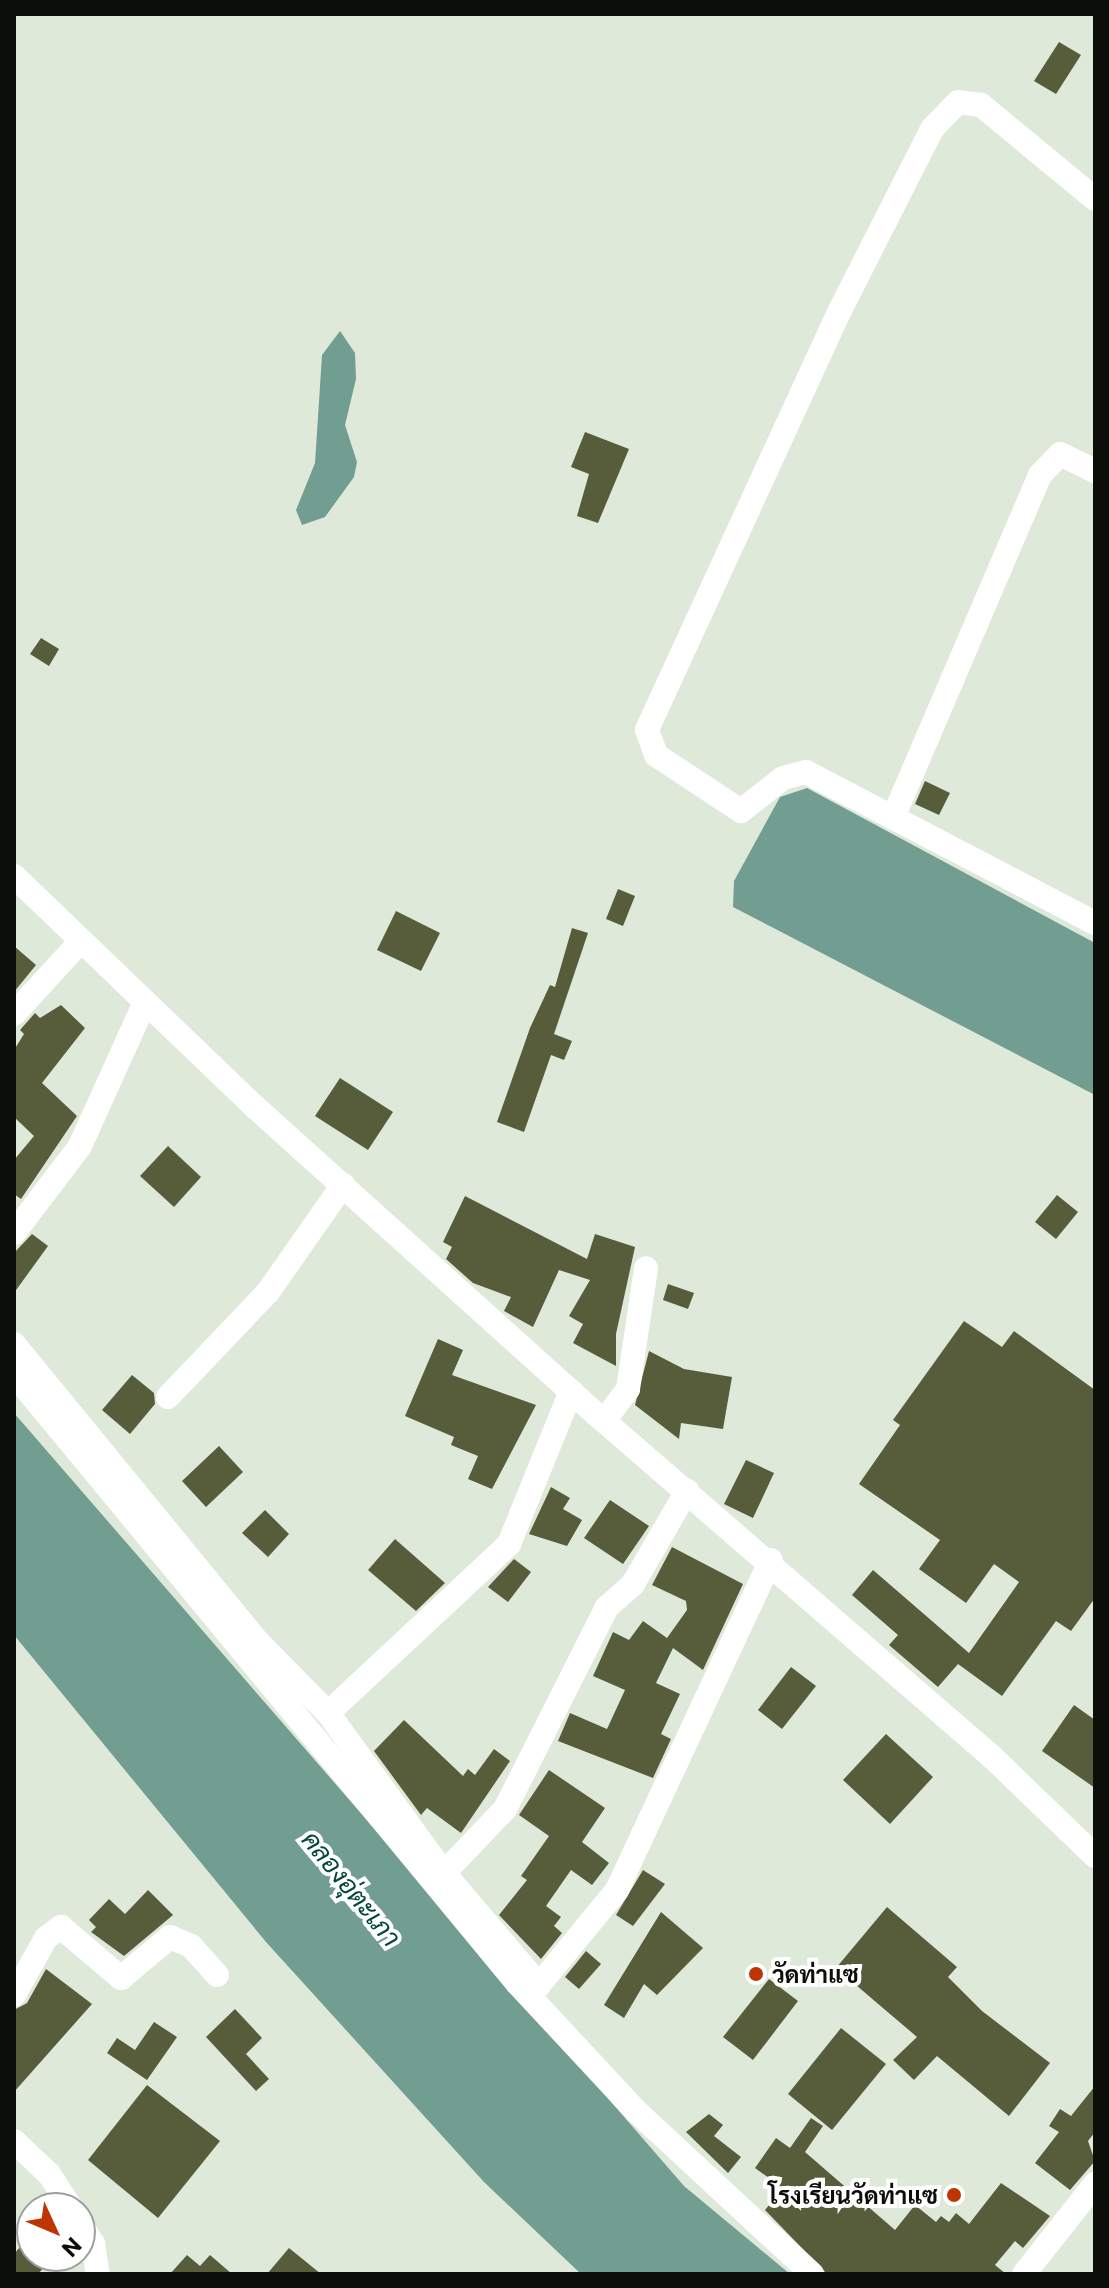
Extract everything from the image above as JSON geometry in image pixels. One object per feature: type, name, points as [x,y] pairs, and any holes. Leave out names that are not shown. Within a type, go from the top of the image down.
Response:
[{"type":"street","points":[[1095,199],[981,105],[958,102],[932,129],[840,310],[647,730],[656,755],[741,811],[783,778],[806,772],[1095,923]]},
{"type":"street","points":[[893,818],[1040,475],[1060,454],[1095,471]]},
{"type":"street","points":[[14,876],[144,1004],[343,1185],[604,1421],[771,1560],[1095,1856]]},
{"type":"street","points":[[14,1014],[80,942]]},
{"type":"street","points":[[14,1233],[80,1146],[144,1004]]},
{"type":"street","points":[[168,1397],[268,1292],[343,1185]]},
{"type":"street","points":[[604,1421],[628,1389],[646,1268]]},
{"type":"street","points":[[14,1344],[258,1642],[328,1713],[444,1873],[539,1985],[617,1890],[771,1560]]},
{"type":"street","points":[[14,1374],[517,1983],[636,2111],[812,2274]]},
{"type":"street","points":[[328,1713],[509,1544],[571,1391]]},
{"type":"street","points":[[444,1873],[505,1809],[607,1607],[633,1584],[687,1491]]},
{"type":"street","points":[[14,1995],[46,1938],[61,1927],[121,1978],[170,1937],[191,1946],[217,1975]]},
{"type":"street","points":[[14,2141],[49,2174],[61,2192]]},
{"type":"street","points":[[1024,2274],[1095,2184]]},
{"type":"water","points":[[340,331],[355,353],[356,379],[345,425],[357,462],[354,477],[325,517],[302,525],[296,510],[315,463],[322,355]]},
{"type":"water","points":[[807,788],[1095,943],[1095,1095],[733,907],[734,881],[780,797]]},
{"type":"water","name":"คลองอุ่ตะเภา","points":[[14,1413],[684,2186],[790,2274],[581,2274],[484,2182],[266,1942],[14,1635]]},
{"type":"building","points":[[1059,42],[1081,55],[1056,94],[1034,81]]},
{"type":"building","points":[[585,432],[629,449],[598,523],[577,516],[589,474],[571,467]]},
{"type":"building","points":[[41,638],[59,649],[49,666],[30,654]]},
{"type":"building","points":[[925,781],[950,793],[939,815],[915,804]]},
{"type":"building","points":[[618,889],[635,896],[623,926],[606,919]]},
{"type":"building","points":[[396,911],[440,933],[421,971],[377,950]]},
{"type":"building","points":[[572,928],[588,933],[554,1034],[572,1041],[564,1060],[551,1055],[524,1132],[497,1122],[530,1028],[550,985],[555,987]]},
{"type":"building","points":[[14,946],[36,965],[14,992]]},
{"type":"building","points":[[61,1005],[85,1028],[42,1083],[77,1116],[21,1199],[14,1194],[14,1160],[34,1136],[14,1117],[14,1050],[24,1034],[20,1030],[35,1013],[40,1018]]},
{"type":"building","points":[[340,1078],[393,1112],[368,1150],[315,1116]]},
{"type":"building","points":[[168,1146],[201,1177],[174,1207],[140,1176]]},
{"type":"building","points":[[1057,1195],[1078,1212],[1056,1239],[1035,1222]]},
{"type":"building","points":[[465,1196],[587,1259],[595,1234],[635,1247],[616,1334],[616,1366],[573,1343],[583,1324],[569,1316],[590,1280],[559,1270],[533,1327],[504,1311],[511,1297],[473,1283],[446,1259],[452,1247],[443,1242]]},
{"type":"building","points":[[32,1234],[48,1246],[14,1293],[14,1253]]},
{"type":"building","points":[[668,1284],[694,1293],[688,1309],[663,1300]]},
{"type":"building","points":[[964,1321],[1002,1347],[1014,1331],[1095,1390],[1095,1598],[1071,1631],[1056,1621],[1002,1696],[958,1664],[938,1687],[889,1645],[898,1635],[852,1595],[873,1570],[969,1653],[1019,1582],[994,1564],[966,1603],[919,1569],[940,1540],[859,1484],[900,1425],[893,1420]]},
{"type":"building","points":[[438,1339],[463,1350],[452,1375],[536,1405],[492,1489],[468,1479],[478,1456],[451,1445],[454,1437],[405,1416]]},
{"type":"building","points":[[649,1351],[684,1369],[732,1377],[723,1429],[681,1423],[679,1439],[635,1405]]},
{"type":"building","points":[[132,1375],[154,1393],[155,1404],[130,1434],[102,1410]]},
{"type":"building","points":[[219,1446],[243,1472],[206,1507],[182,1481]]},
{"type":"building","points":[[746,1460],[774,1473],[753,1518],[724,1504]]},
{"type":"building","points":[[551,1487],[570,1498],[563,1509],[582,1520],[567,1546],[529,1534]]},
{"type":"building","points":[[610,1500],[649,1526],[623,1564],[584,1538]]},
{"type":"building","points":[[265,1510],[289,1534],[268,1557],[242,1533]]},
{"type":"building","points":[[395,1539],[445,1583],[416,1611],[368,1570]]},
{"type":"building","points":[[672,1547],[743,1584],[703,1670],[673,1648],[656,1683],[680,1694],[661,1734],[671,1739],[653,1778],[558,1741],[570,1713],[607,1729],[625,1690],[593,1676],[613,1632],[629,1640],[643,1621],[667,1638],[687,1610],[686,1601],[652,1585]]},
{"type":"building","points":[[514,1559],[531,1572],[508,1602],[488,1587]]},
{"type":"building","points":[[791,1667],[816,1686],[782,1729],[758,1710]]},
{"type":"building","points":[[1074,1705],[1095,1720],[1095,1788],[1042,1751]]},
{"type":"building","points":[[404,1720],[463,1776],[468,1769],[475,1775],[494,1749],[510,1761],[461,1833],[427,1808],[421,1815],[374,1751]]},
{"type":"building","points":[[886,1734],[933,1777],[890,1824],[843,1780]]},
{"type":"building","points":[[549,1770],[605,1808],[582,1842],[609,1863],[592,1885],[571,1870],[546,1906],[561,1917],[554,1926],[562,1933],[541,1959],[499,1915],[527,1880],[521,1876],[549,1836],[519,1815]]},
{"type":"building","points":[[643,1870],[665,1884],[633,1926],[616,1915]]},
{"type":"building","points":[[148,1890],[173,1915],[124,1956],[91,1932],[96,1927],[89,1920],[109,1899],[125,1914]]},
{"type":"building","points":[[887,1907],[957,1967],[948,1977],[982,2011],[1050,2063],[1009,2116],[937,2056],[914,2080],[893,2060],[917,2037],[836,1968]]},
{"type":"building","points":[[661,1912],[703,1948],[657,1995],[644,1984],[624,2018],[604,2005]]},
{"type":"building","points":[[586,1951],[601,1964],[579,1989],[565,1977]]},
{"type":"building","points":[[46,1969],[92,2004],[14,2092],[14,2010],[27,2003]]},
{"type":"building","points":[[769,1979],[798,2001],[753,2060],[723,2037]]},
{"type":"building","points":[[235,2009],[262,2038],[246,2054],[269,2079],[256,2091],[206,2037]]},
{"type":"building","points":[[154,2022],[177,2037],[147,2080],[107,2053],[117,2038],[135,2050]]},
{"type":"building","points":[[841,2028],[886,2064],[832,2130],[788,2094]]},
{"type":"building","points":[[147,2085],[220,2141],[158,2218],[88,2160]]},
{"type":"building","points":[[1095,2086],[1095,2132],[1088,2141],[1095,2161],[1070,2190],[1035,2163],[1059,2132],[1049,2126],[1060,2109],[1071,2116]]},
{"type":"building","points":[[709,2114],[723,2125],[714,2136],[741,2157],[728,2173],[686,2132]]},
{"type":"building","points":[[811,2118],[823,2126],[805,2152],[895,2230],[915,2205],[936,2222],[941,2216],[949,2222],[956,2213],[969,2224],[1001,2183],[1050,2216],[1023,2248],[1015,2241],[995,2265],[1006,2274],[827,2274],[765,2210],[783,2188],[755,2168],[776,2138],[790,2148]]},
{"type":"building","points":[[289,2248],[321,2274],[267,2274]]},
{"type":"building","points":[[16,2252],[16,2272],[40,2272],[14,2274]]},
{"type":"building","points":[[187,2255],[200,2266],[210,2255],[232,2274],[170,2274]]},
{"type":"place","name":"วัดท่าแซ","points":[[756,1974]]},
{"type":"place","name":"โรงเรียนวัดท่าแซ","points":[[954,2195]]}]
